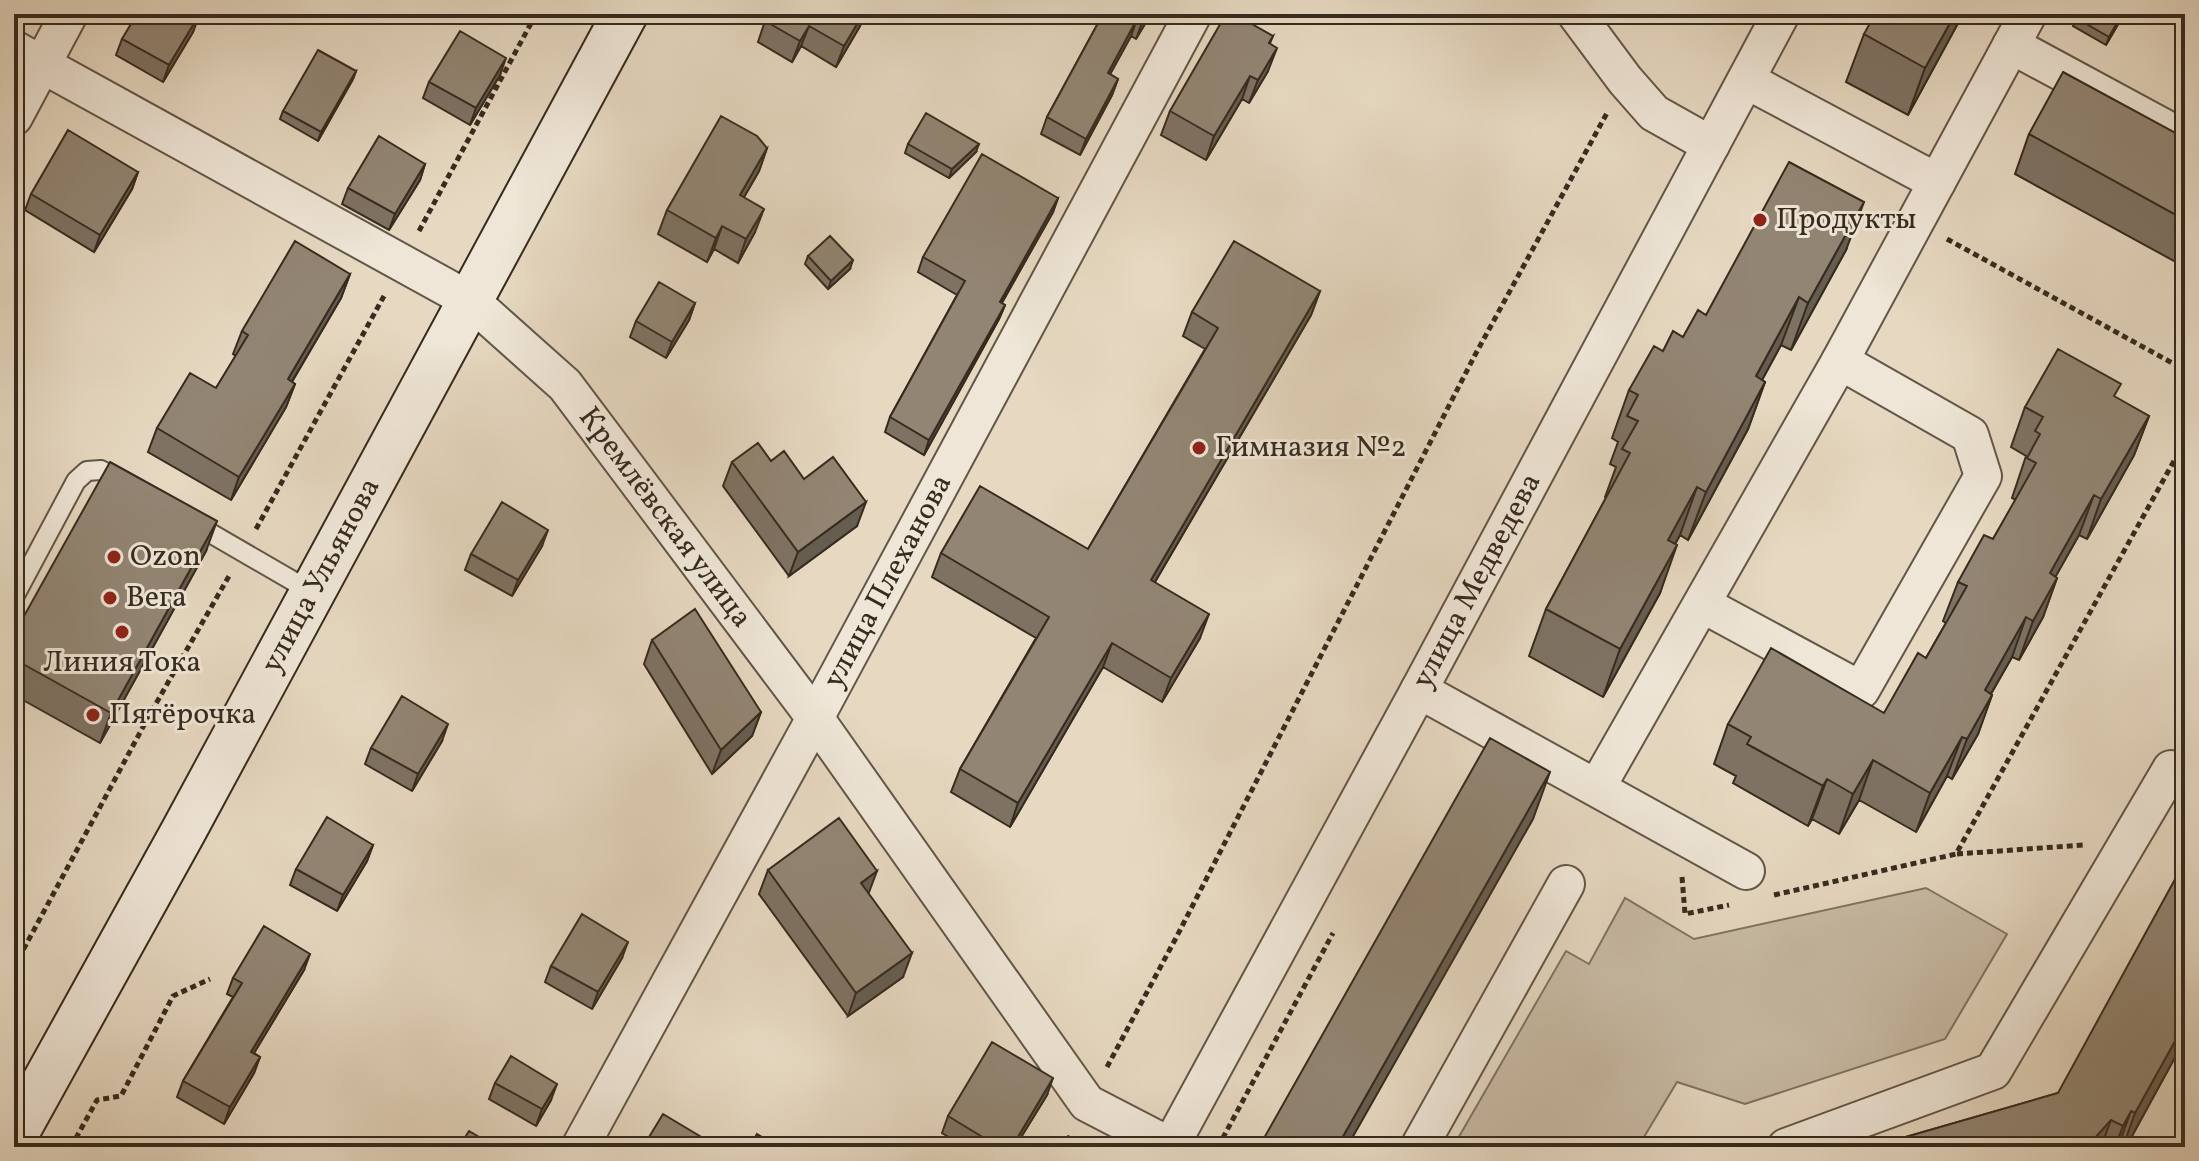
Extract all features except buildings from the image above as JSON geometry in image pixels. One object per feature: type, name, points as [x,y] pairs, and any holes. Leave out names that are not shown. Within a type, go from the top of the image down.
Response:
[{"type":"main road","name":"улица Ульянова","points":[[14,1137],[625,14]]},
{"type":"street","points":[[14,117],[28,56],[69,14]]},
{"type":"street","name":"улица Плеханова","points":[[580,1147],[815,718],[1193,14]]},
{"type":"street","points":[[1576,14],[1654,113],[1711,145]]},
{"type":"street","name":"улица Медведева","points":[[1170,1146],[1419,690],[1781,14]]},
{"type":"street","points":[[1597,787],[1840,361],[2028,14]]},
{"type":"street","points":[[2011,45],[2185,139]]},
{"type":"street","name":"Кремлёвская улица","points":[[28,56],[471,301],[565,385],[815,718],[1087,1103],[1170,1146]]},
{"type":"street","points":[[1746,80],[1937,182]]},
{"type":"street","points":[[1702,604],[1861,690],[1938,556],[1983,476],[1970,435],[1840,361]]},
{"type":"street","points":[[1419,690],[1678,833],[1753,884]]},
{"type":"street","points":[[1786,1147],[1993,1071],[2128,842],[2180,763]]},
{"type":"street","points":[[1419,1147],[1566,884]]},
{"type":"lane","points":[[14,597],[76,481],[87,471],[101,470],[140,492]]},
{"type":"lane","points":[[178,514],[312,592]]},
{"type":"path","points":[[14,967],[536,14]]},
{"type":"path","points":[[1064,1147],[1185,922],[1475,355],[1625,80]]},
{"type":"path","points":[[1915,221],[2185,370]]},
{"type":"path","points":[[1956,854],[2185,441]]},
{"type":"path","points":[[1678,833],[1685,914],[1730,904]]},
{"type":"path","points":[[1753,884],[1956,854],[2128,842]]},
{"type":"path","points":[[71,1147],[97,1100],[121,1096],[173,996],[210,979]]},
{"type":"shaded area","points":[[1926,888],[2007,934],[1945,1039],[1745,1104],[1677,1082],[1638,1147],[1453,1147],[1566,951],[1589,964],[1625,898],[1694,939]]},
{"type":"place","name":"Продукты","points":[[1760,220]]},
{"type":"place","name":"Гимназия №2","points":[[1199,448]]},
{"type":"place","name":"Ozon","points":[[114,557]]},
{"type":"place","name":"Вега","points":[[110,598]]},
{"type":"place","name":"Линия Тока","points":[[122,632]]},
{"type":"place","name":"Пятёрочка","points":[[93,715]]}]
